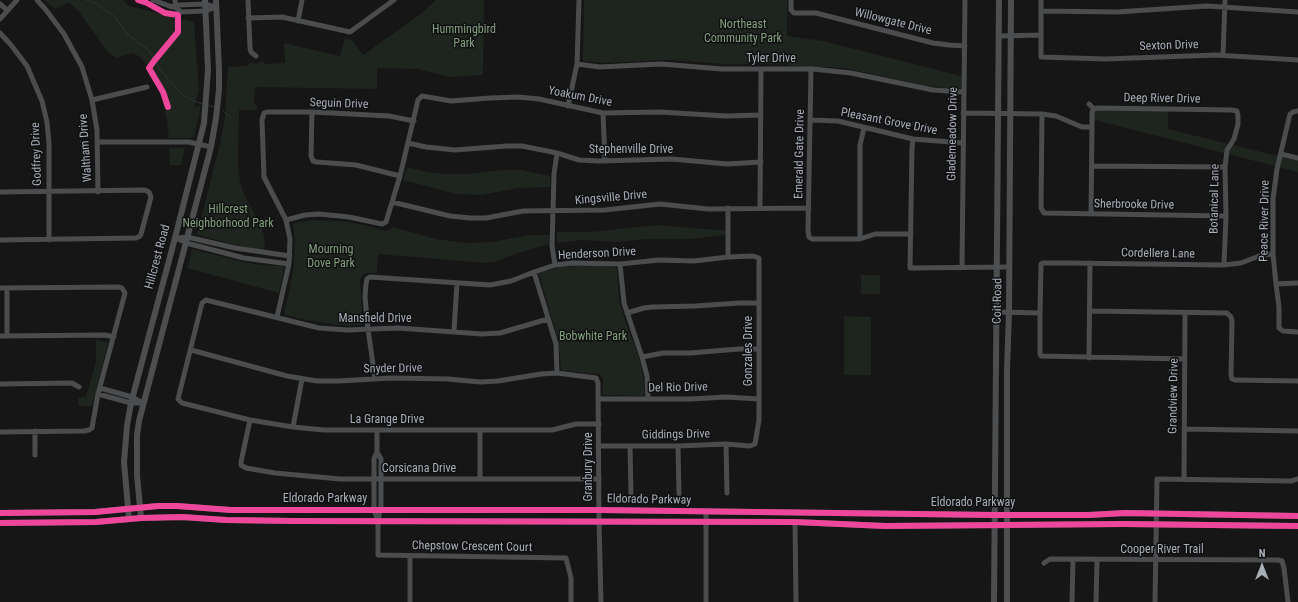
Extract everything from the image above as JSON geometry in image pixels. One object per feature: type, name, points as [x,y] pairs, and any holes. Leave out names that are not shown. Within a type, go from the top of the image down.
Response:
[{"type":"main road","name":"Hillcrest Road","points":[[141,518],[137,475],[139,421],[211,147],[216,118],[219,90],[219,70],[216,0]]},
{"type":"main road","name":"Coit Road","points":[[994,602],[999,0]]},
{"type":"main road","name":"Coit Road","points":[[1006,602],[1010,0]]},
{"type":"main road","name":"Hillcrest Road","points":[[129,519],[124,462],[126,436],[132,400],[199,144],[204,116],[208,70],[205,2]]},
{"type":"main road","points":[[996,370],[1007,370]]},
{"type":"main road","points":[[995,435],[1007,435]]},
{"type":"main road","points":[[126,436],[128,446],[137,447]]},
{"type":"main road","name":"Eldorado Parkway","points":[[0,513],[23,514],[95,512],[177,506],[227,510],[599,510],[995,515],[1157,513],[1298,516]]},
{"type":"main road","points":[[226,520],[227,510]]},
{"type":"main road","points":[[795,522],[796,512]]},
{"type":"main road","points":[[23,514],[23,523]]},
{"type":"main road","points":[[914,514],[914,525]]},
{"type":"main road","points":[[1089,515],[1089,525]]},
{"type":"main road","name":"Eldorado Parkway","points":[[0,523],[96,522],[141,518],[182,517],[226,520],[795,522],[885,526],[1157,524],[1298,526]]},
{"type":"street","points":[[0,19],[17,0]]},
{"type":"street","name":"Waltham Drive","points":[[37,0],[46,10],[70,44],[82,67],[92,100],[97,130],[98,192]]},
{"type":"street","points":[[153,0],[175,7],[182,12],[206,11],[216,7]]},
{"type":"street","points":[[175,0],[175,7]]},
{"type":"street","points":[[248,0],[250,48],[251,52],[256,56]]},
{"type":"street","points":[[298,20],[302,0]]},
{"type":"street","points":[[568,106],[577,64],[579,0]]},
{"type":"street","name":"Willowgate Drive","points":[[791,0],[792,12],[816,14],[933,43],[965,46]]},
{"type":"street","name":"Glademeadow Drive","points":[[962,267],[965,0]]},
{"type":"street","points":[[999,36],[1041,35],[1041,0]]},
{"type":"street","points":[[1223,55],[1225,0]]},
{"type":"street","points":[[248,18],[280,17],[350,32],[390,1]]},
{"type":"street","points":[[175,7],[179,5],[205,2],[216,7]]},
{"type":"street","points":[[0,4],[7,10]]},
{"type":"street","points":[[1041,11],[1117,12],[1207,6],[1298,12]]},
{"type":"street","name":"Godfrey Drive","points":[[0,33],[12,45],[27,66],[42,101],[47,122],[49,143],[49,240]]},
{"type":"street","name":"Sexton Drive","points":[[1041,35],[1041,57],[1106,59],[1223,55],[1298,60]]},
{"type":"street","name":"Tyler Drive","points":[[577,64],[600,67],[660,64],[722,69],[811,69],[851,73],[933,90],[964,92]]},
{"type":"street","points":[[760,208],[761,69]]},
{"type":"street","name":"Emerald Gate Drive","points":[[811,69],[808,234],[811,238],[860,239]]},
{"type":"street","points":[[92,100],[147,87]]},
{"type":"street","name":"Yoakum Drive","points":[[414,121],[420,98],[425,96],[444,101],[518,97],[539,99],[603,113],[682,112],[726,116],[761,116]]},
{"type":"street","points":[[1089,104],[1094,110],[1092,112],[1091,214]]},
{"type":"street","name":"Deep River Drive","points":[[1094,110],[1098,108],[1237,111]]},
{"type":"street","name":"Botanical Lane","points":[[1224,265],[1226,216],[1225,168],[1227,150],[1234,139],[1238,124],[1237,111]]},
{"type":"street","name":"Peace River Drive","points":[[1298,111],[1292,112],[1280,154],[1274,184],[1273,254],[1279,307],[1279,327],[1281,331],[1298,332]]},
{"type":"street","points":[[312,112],[313,160],[317,162],[356,165],[400,176]]},
{"type":"street","name":"Seguin Drive","points":[[286,220],[264,177],[262,120],[264,113],[312,112],[389,116],[414,121]]},
{"type":"street","points":[[603,113],[605,161]]},
{"type":"street","points":[[963,113],[1042,114],[1056,116],[1082,126],[1092,127]]},
{"type":"street","name":"Sherbrooke Drive","points":[[1042,114],[1041,208],[1043,212],[1226,216]]},
{"type":"street","name":"Pleasant Grove Drive","points":[[810,120],[838,121],[913,139],[963,143]]},
{"type":"street","points":[[277,317],[290,264],[290,239],[286,220],[305,215],[318,214],[349,217],[382,224],[388,221],[414,121]]},
{"type":"street","points":[[864,128],[860,145],[860,239],[875,234],[911,234]]},
{"type":"street","points":[[913,139],[910,268],[1009,267]]},
{"type":"street","points":[[98,142],[189,142],[211,147]]},
{"type":"street","name":"Stephenville Drive","points":[[408,143],[438,149],[455,150],[522,146],[557,153],[579,160],[605,161],[672,159],[727,164],[761,162]]},
{"type":"street","points":[[555,265],[552,246],[554,174],[557,153]]},
{"type":"street","points":[[1280,154],[1298,158]]},
{"type":"street","points":[[1092,166],[1225,168]]},
{"type":"street","points":[[0,192],[98,192],[145,190],[150,193],[150,200],[139,237],[125,239],[0,240]]},
{"type":"street","name":"Kingsville Drive","points":[[392,202],[450,216],[470,218],[486,218],[523,211],[553,210],[580,212],[660,204],[708,209],[809,208]]},
{"type":"street","points":[[728,208],[728,257]]},
{"type":"street","points":[[175,238],[290,256]]},
{"type":"street","points":[[186,240],[244,258],[290,264]]},
{"type":"street","name":"Cordellera Lane","points":[[1040,312],[1041,264],[1043,263],[1224,265],[1241,262],[1262,255],[1273,254]]},
{"type":"street","name":"Henderson Drive","points":[[368,329],[365,293],[367,279],[370,277],[490,285],[511,281],[555,265],[587,263],[620,264],[659,260],[694,261],[753,256],[759,258]]},
{"type":"street","name":"Gonzales Drive","points":[[754,444],[758,425],[759,399],[759,258]]},
{"type":"street","points":[[1089,358],[1090,263]]},
{"type":"street","points":[[620,264],[622,294],[647,376],[648,399]]},
{"type":"street","points":[[534,272],[556,344],[556,373]]},
{"type":"street","points":[[1276,284],[1298,282]]},
{"type":"street","points":[[454,331],[457,283]]},
{"type":"street","points":[[0,288],[119,287],[123,290],[124,296],[90,429],[84,431],[0,432]]},
{"type":"street","points":[[7,288],[7,336]]},
{"type":"street","name":"Mansfield Drive","points":[[191,350],[204,300],[319,328],[347,330],[398,328],[482,334],[500,333],[548,319]]},
{"type":"street","points":[[627,313],[652,307],[759,303]]},
{"type":"street","points":[[1090,311],[1227,313],[1230,315],[1232,321],[1232,379],[1298,381]]},
{"type":"street","points":[[996,312],[1040,312],[1041,356],[1185,359]]},
{"type":"street","name":"Grandview Drive","points":[[1184,479],[1185,313]]},
{"type":"street","points":[[368,329],[375,379]]},
{"type":"street","points":[[0,336],[105,335],[114,337]]},
{"type":"street","points":[[642,357],[663,353],[759,349]]},
{"type":"street","name":"Snyder Drive","points":[[191,350],[287,376],[317,381],[417,378],[480,382],[556,373],[594,378],[597,380]]},
{"type":"street","name":"La Grange Drive","points":[[191,350],[178,395],[178,400],[250,420],[324,430],[552,430],[576,424],[599,424]]},
{"type":"street","points":[[293,427],[302,379]]},
{"type":"street","name":"Granbury Drive","points":[[597,380],[599,424],[598,446],[601,602]]},
{"type":"street","points":[[0,384],[72,383],[79,387]]},
{"type":"street","points":[[100,388],[132,400]]},
{"type":"street","points":[[98,394],[143,403]]},
{"type":"street","name":"Del Rio Drive","points":[[598,398],[691,399],[726,397],[759,399]]},
{"type":"street","name":"Corsicana Drive","points":[[250,420],[241,465],[246,468],[274,473],[316,477],[374,479],[599,479]]},
{"type":"street","points":[[1184,429],[1298,431]]},
{"type":"street","points":[[377,430],[377,452],[374,459],[374,510],[378,521]]},
{"type":"street","points":[[480,430],[480,479]]},
{"type":"street","points":[[35,431],[35,456]]},
{"type":"street","points":[[726,444],[726,493]]},
{"type":"street","name":"Giddings Drive","points":[[598,446],[678,446],[726,444],[750,446],[754,444]]},
{"type":"street","points":[[630,446],[631,493]]},
{"type":"street","points":[[678,446],[679,494]]},
{"type":"street","points":[[377,452],[381,459],[381,510],[378,521]]},
{"type":"street","points":[[1155,602],[1157,479],[1291,481],[1298,479]]},
{"type":"street","points":[[706,511],[706,602]]},
{"type":"street","name":"Chepstow Crescent Court","points":[[378,521],[378,555],[410,557],[566,558],[571,578],[571,602]]},
{"type":"street","points":[[795,522],[796,602]]},
{"type":"street","points":[[410,557],[410,602]]},
{"type":"street","name":"Cooper River Trail","points":[[1044,562],[1050,559],[1282,561],[1288,602]]},
{"type":"street","points":[[1072,560],[1072,602]]},
{"type":"street","points":[[1096,602],[1097,560]]},
{"type":"green space","points":[[44,0],[123,0],[129,6],[194,22],[199,90],[194,108],[197,106],[201,107],[194,137],[169,138],[160,90],[163,89],[149,67],[139,56],[131,53],[116,58],[107,51],[79,12],[69,2],[55,9]]},
{"type":"green space","name":"Hillcrest Neighborhood Park","points":[[436,0],[484,0],[483,75],[450,77],[421,69],[377,68],[377,89],[255,87],[254,104],[258,107],[256,110],[239,110],[238,163],[240,182],[244,194],[262,228],[265,240],[264,251],[197,235],[220,144],[225,116],[228,67],[248,66],[251,62],[257,64],[263,61],[266,64],[285,63],[284,43],[340,56],[345,38],[352,40],[363,55],[422,13]]},
{"type":"green space","name":"Northeast Community Park","points":[[584,0],[787,0],[787,36],[823,41],[961,76],[961,88],[957,89],[927,86],[849,69],[797,67],[786,64],[724,64],[669,60],[603,63],[583,61]]},
{"type":"green space","points":[[1097,110],[1168,111],[1168,129],[1298,161],[1298,172],[1094,120],[1094,114]]},
{"type":"green space","points":[[169,148],[185,148],[181,165],[170,165]]},
{"type":"green space","points":[[407,167],[427,172],[447,174],[521,170],[550,176],[550,187],[518,188],[481,195],[456,194],[403,180]]},
{"type":"green space","name":"Mourning Dove Park","points":[[312,220],[341,221],[369,226],[385,231],[390,230],[393,227],[436,239],[465,243],[491,242],[530,235],[549,235],[549,244],[494,262],[485,263],[378,254],[377,273],[366,273],[360,280],[363,323],[361,325],[337,325],[302,319],[285,315],[284,313],[294,264],[295,241],[293,225],[295,223]]},
{"type":"green space","points":[[657,225],[725,230],[725,235],[689,239],[647,239],[618,242],[580,240],[557,243],[557,232],[590,232]]},
{"type":"green space","name":"Hillcrest Neighborhood Park","points":[[192,249],[261,265],[282,266],[284,268],[279,293],[187,268]]},
{"type":"green space","name":"Bobwhite Park","points":[[588,265],[615,267],[617,269],[619,300],[640,361],[645,394],[643,396],[603,395],[603,380],[600,374],[562,370],[561,368],[558,340],[539,274],[540,272],[562,267]]},
{"type":"green space","points":[[861,275],[880,275],[880,294],[861,294]]},
{"type":"green space","points":[[844,316],[871,317],[871,375],[844,375]]},
{"type":"green space","points":[[96,340],[108,342],[92,407],[78,405],[78,398],[86,396],[89,387],[96,361]]},
{"type":"waterway","points":[[86,0],[97,4],[115,17],[128,35],[149,50],[160,70],[182,94],[189,99],[202,104]]},
{"type":"waterway","points":[[207,105],[214,107]]},
{"type":"waterway","points":[[223,111],[231,118]]},
{"type":"cycle path","points":[[138,0],[147,3],[165,13],[178,15],[178,32],[149,68],[163,92],[168,107]]},
{"type":"cycle path","points":[[0,513],[95,512],[158,506],[177,506],[231,510],[599,510],[995,515],[1089,515],[1125,513],[1298,516]]},
{"type":"cycle path","points":[[0,523],[96,522],[141,518],[182,517],[226,520],[294,521],[795,522],[885,526],[1123,524],[1298,526]]},
{"type":"park label","name":"Hummingbird Park","points":[[464,37]]}]
